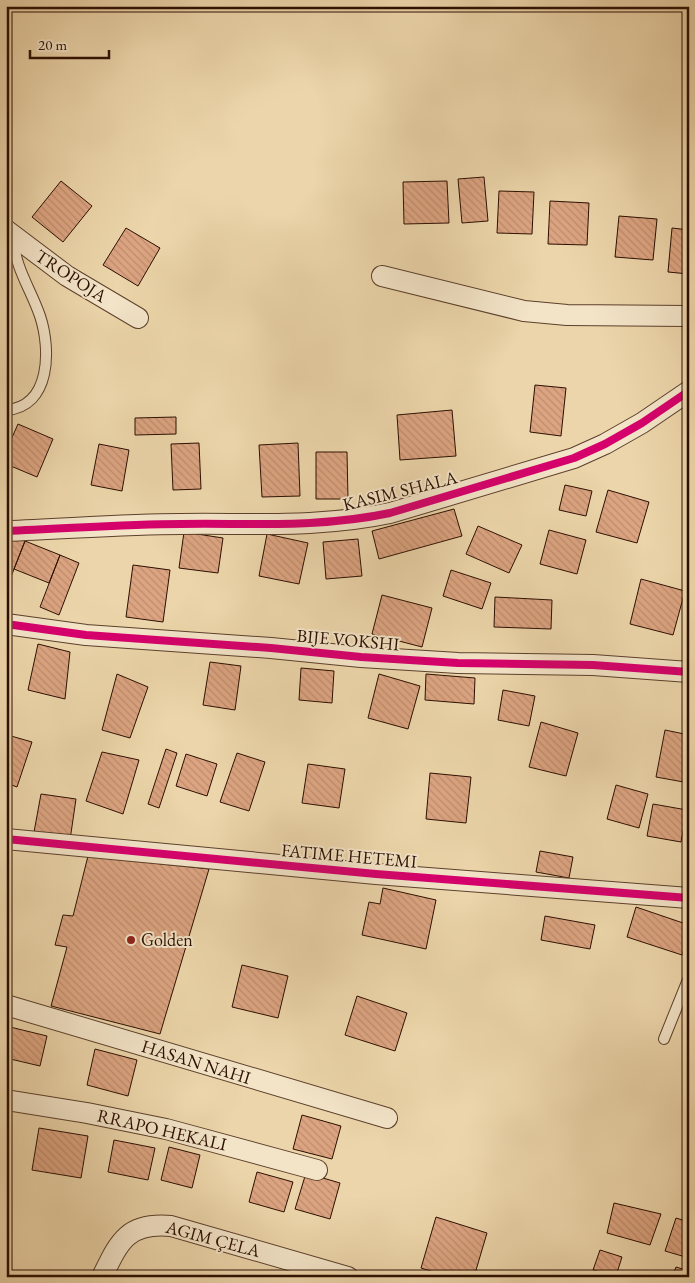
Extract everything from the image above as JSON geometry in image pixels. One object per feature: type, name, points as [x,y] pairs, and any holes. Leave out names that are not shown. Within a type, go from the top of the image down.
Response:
[{"type":"street","name":"TROPOJA","points":[[9,233],[67,276],[138,318]]},
{"type":"street","points":[[382,276],[524,311],[567,315],[689,316]]},
{"type":"street","name":"KASIM SHALA","points":[[6,531],[180,524],[308,524],[371,517],[399,511],[574,458],[605,444],[642,423],[689,391]]},
{"type":"street","name":"BIJE VOKSHI","points":[[6,624],[86,635],[271,648],[361,657],[458,663],[593,665],[689,672]]},
{"type":"street","name":"FATIME HETEMI","points":[[6,839],[376,874],[689,898]]},
{"type":"street","name":"HASAN NAHI","points":[[6,1005],[387,1118]]},
{"type":"street","name":"RRAPO HEKALI","points":[[6,1100],[87,1112],[166,1129],[317,1170]]},
{"type":"street","name":"AGIM ÇELA","points":[[102,1277],[123,1239],[136,1229],[154,1224],[171,1226],[348,1277]]},
{"type":"lane","points":[[6,410],[13,410],[30,402],[40,390],[46,366],[46,339],[40,316],[17,264],[9,233]]},
{"type":"lane","points":[[664,1039],[689,977]]},
{"type":"building","points":[[484,177],[488,221],[462,223],[458,179]]},
{"type":"building","points":[[61,181],[92,206],[63,242],[32,217]]},
{"type":"building","points":[[447,181],[449,223],[404,224],[403,182]]},
{"type":"building","points":[[499,191],[534,192],[532,234],[497,233]]},
{"type":"building","points":[[550,201],[589,203],[587,245],[548,244]]},
{"type":"building","points":[[619,216],[657,219],[653,260],[615,257]]},
{"type":"building","points":[[126,228],[160,248],[138,286],[103,265]]},
{"type":"building","points":[[672,228],[689,230],[689,274],[668,272]]},
{"type":"building","points":[[535,385],[566,388],[561,436],[530,432]]},
{"type":"building","points":[[452,410],[456,456],[400,460],[397,415]]},
{"type":"building","points":[[176,417],[176,434],[135,435],[135,418]]},
{"type":"building","points":[[18,424],[53,439],[37,477],[6,464],[6,451]]},
{"type":"building","points":[[199,443],[201,489],[173,490],[171,444]]},
{"type":"building","points":[[298,443],[300,496],[262,497],[259,445]]},
{"type":"building","points":[[99,444],[129,450],[122,491],[91,485]]},
{"type":"building","points":[[316,452],[347,452],[348,499],[316,499]]},
{"type":"building","points":[[565,485],[592,491],[586,516],[559,510]]},
{"type":"building","points":[[608,490],[649,502],[637,543],[596,532]]},
{"type":"building","points":[[454,509],[462,536],[379,559],[372,531]]},
{"type":"building","points":[[478,526],[522,545],[509,573],[466,554]]},
{"type":"building","points":[[549,530],[586,540],[577,574],[540,564]]},
{"type":"building","points":[[184,532],[223,538],[218,573],[179,568]]},
{"type":"building","points":[[6,534],[25,541],[7,587],[6,587]]},
{"type":"building","points":[[267,534],[308,543],[299,584],[259,576]]},
{"type":"building","points":[[358,539],[362,576],[326,579],[323,542]]},
{"type":"building","points":[[25,541],[60,555],[49,583],[14,569]]},
{"type":"building","points":[[60,555],[79,563],[59,615],[40,607]]},
{"type":"building","points":[[133,565],[170,570],[163,622],[126,617]]},
{"type":"building","points":[[451,570],[491,583],[482,609],[443,596]]},
{"type":"building","points":[[641,579],[685,591],[673,635],[630,624]]},
{"type":"building","points":[[382,595],[432,608],[422,647],[372,634]]},
{"type":"building","points":[[495,597],[552,600],[551,629],[494,627]]},
{"type":"building","points":[[38,644],[70,652],[65,699],[28,690]]},
{"type":"building","points":[[210,662],[241,666],[235,710],[203,705]]},
{"type":"building","points":[[301,668],[334,671],[332,703],[299,700]]},
{"type":"building","points":[[117,674],[148,687],[130,738],[102,730]]},
{"type":"building","points":[[379,674],[420,686],[408,729],[368,718]]},
{"type":"building","points":[[426,674],[475,678],[474,704],[425,700]]},
{"type":"building","points":[[503,690],[535,696],[529,726],[498,720]]},
{"type":"building","points":[[541,722],[578,733],[566,776],[529,767]]},
{"type":"building","points":[[665,730],[689,735],[689,783],[656,777]]},
{"type":"building","points":[[11,736],[32,742],[17,787],[6,783],[6,751]]},
{"type":"building","points":[[166,749],[177,753],[159,808],[148,804]]},
{"type":"building","points":[[102,752],[139,760],[123,814],[86,801]]},
{"type":"building","points":[[237,753],[265,762],[249,811],[220,802]]},
{"type":"building","points":[[186,754],[217,764],[207,796],[176,786]]},
{"type":"building","points":[[308,764],[345,769],[339,808],[302,803]]},
{"type":"building","points":[[430,773],[471,777],[466,823],[426,819]]},
{"type":"building","points":[[616,785],[648,794],[639,828],[607,819]]},
{"type":"building","points":[[41,794],[76,799],[70,840],[34,832]]},
{"type":"building","points":[[653,804],[687,810],[681,842],[647,836]]},
{"type":"building","points":[[540,851],[573,857],[569,878],[536,872]]},
{"type":"building","points":[[88,856],[209,869],[160,1034],[51,1006],[67,947],[55,945],[63,915],[73,916]]},
{"type":"building","points":[[383,888],[436,900],[426,949],[362,935],[369,902],[380,904]]},
{"type":"building","points":[[636,907],[689,925],[689,934],[682,955],[627,937]]},
{"type":"building","points":[[545,916],[595,925],[590,949],[541,940]]},
{"type":"building","points":[[242,965],[288,976],[278,1018],[232,1007]]},
{"type":"building","points":[[357,996],[407,1013],[395,1051],[345,1035]]},
{"type":"building","points":[[6,1026],[47,1036],[40,1066],[6,1058]]},
{"type":"building","points":[[95,1049],[137,1060],[128,1096],[87,1085]]},
{"type":"building","points":[[302,1115],[341,1126],[332,1159],[293,1149]]},
{"type":"building","points":[[39,1128],[88,1136],[81,1178],[32,1170]]},
{"type":"building","points":[[114,1140],[155,1148],[148,1180],[108,1172]]},
{"type":"building","points":[[169,1147],[200,1155],[192,1188],[161,1180]]},
{"type":"building","points":[[257,1172],[293,1182],[284,1212],[249,1202]]},
{"type":"building","points":[[306,1173],[340,1183],[330,1219],[295,1209]]},
{"type":"building","points":[[614,1203],[661,1214],[650,1245],[607,1233]]},
{"type":"building","points":[[436,1217],[487,1233],[474,1277],[450,1277],[421,1268]]},
{"type":"building","points":[[676,1218],[689,1222],[689,1258],[665,1251]]},
{"type":"building","points":[[600,1250],[622,1257],[616,1276],[593,1270]]},
{"type":"building","points":[[676,1267],[689,1271],[689,1277],[672,1277]]},
{"type":"cycle path","points":[[6,531],[159,524],[312,523],[364,518],[390,513],[574,458],[605,444],[642,423],[689,391]]},
{"type":"cycle path","points":[[6,624],[86,635],[271,648],[361,657],[458,663],[593,665],[689,672]]},
{"type":"cycle path","points":[[6,839],[376,874],[689,898]]},
{"type":"place","name":"Golden","points":[[131,940]]}]
